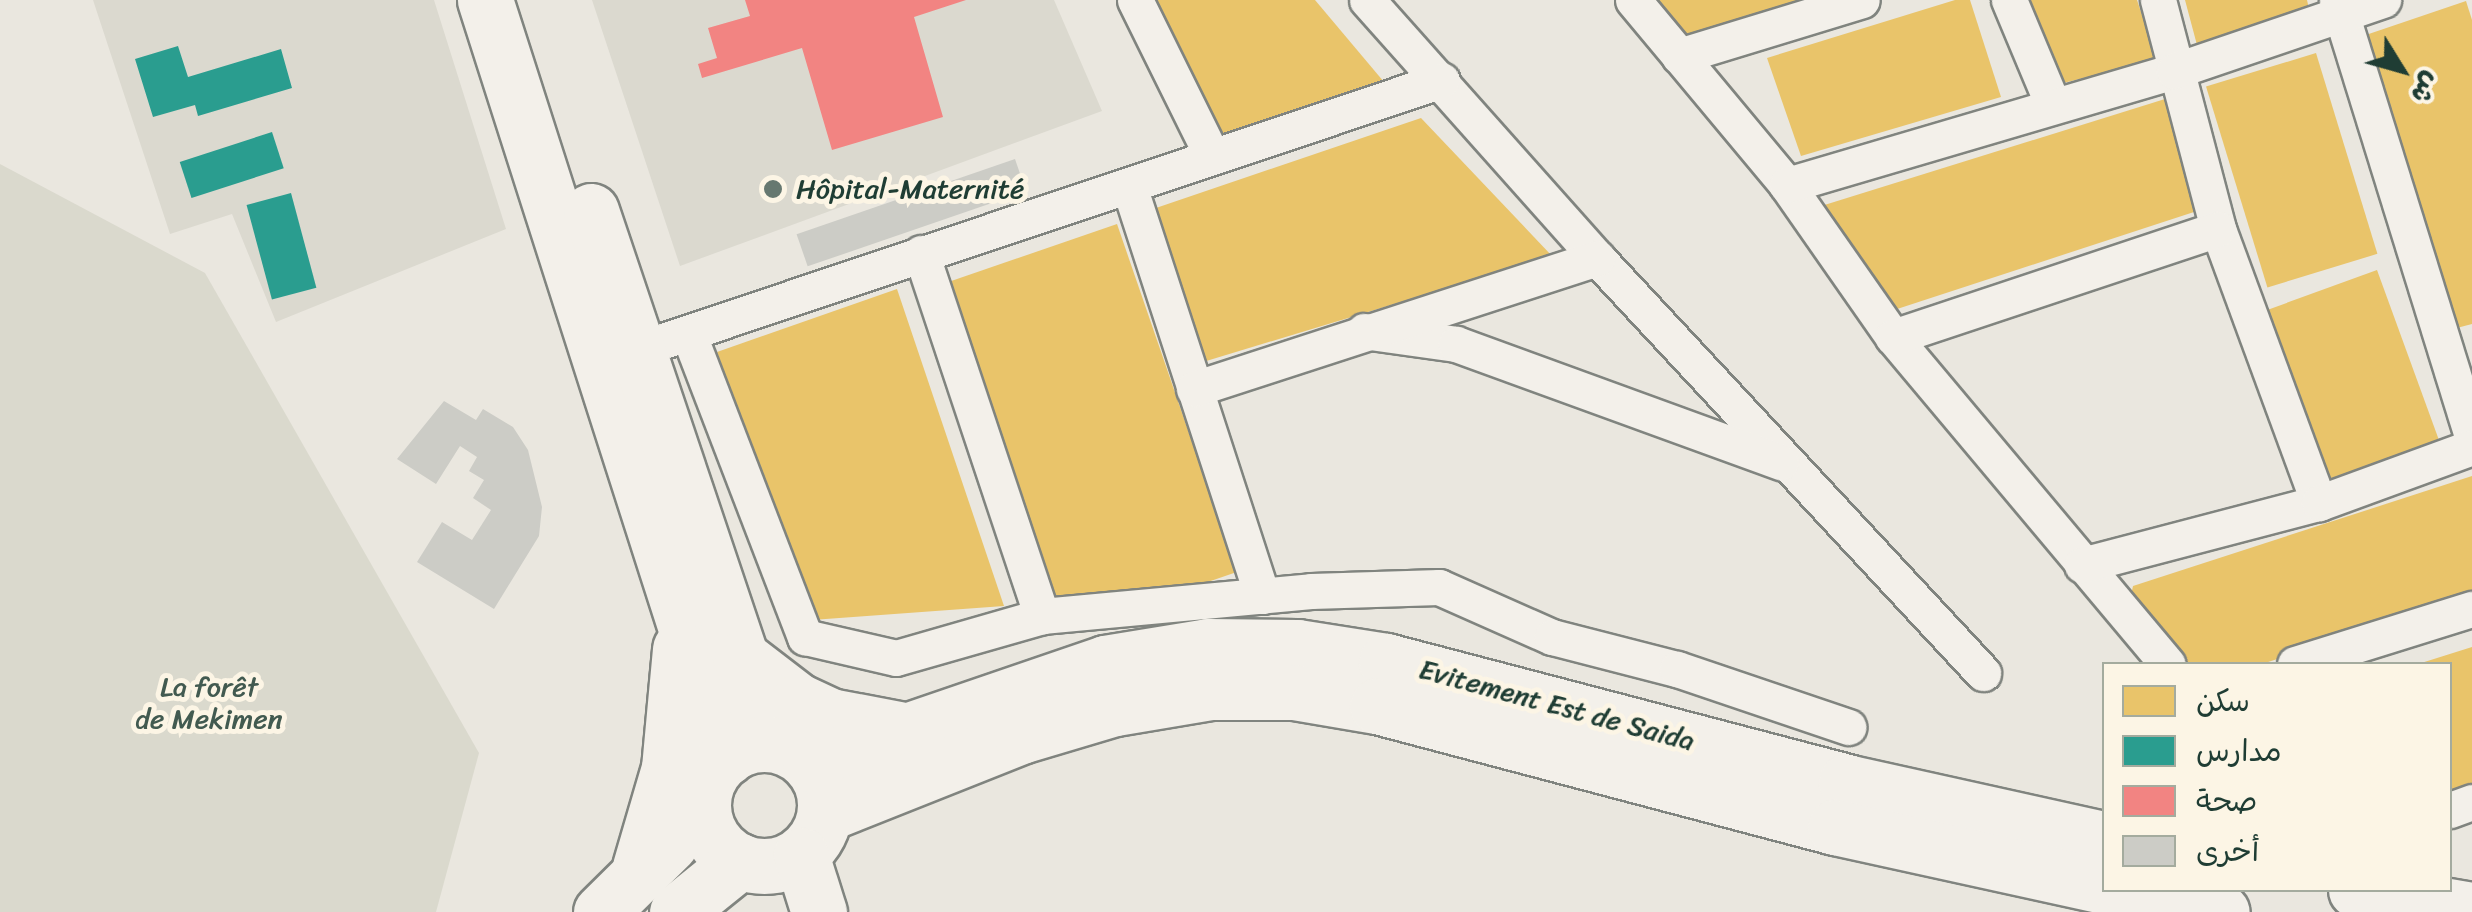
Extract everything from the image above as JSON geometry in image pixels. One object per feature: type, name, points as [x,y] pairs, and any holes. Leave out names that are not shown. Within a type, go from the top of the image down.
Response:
[{"type":"main road","points":[[485,0],[616,351],[742,658],[777,822]]},
{"type":"main road","points":[[522,0],[616,351],[680,616],[819,912]]},
{"type":"main road","points":[[640,867],[677,718],[680,616]]},
{"type":"main road","name":"Evitement Est de Saida","points":[[777,822],[900,729],[1006,693],[1104,663],[1208,646],[1297,646],[1386,661],[1846,782],[2102,839]]},
{"type":"main road","points":[[742,658],[798,702],[830,716],[900,729]]},
{"type":"main road","points":[[676,912],[777,822],[1021,736],[1115,708],[1212,692],[1293,692],[1377,706],[1834,826],[2102,886]]},
{"type":"main road","points":[[601,912],[640,867],[704,817],[710,778],[777,822]]},
{"type":"main road","points":[[2129,892],[2222,912]]},
{"type":"main road","points":[[2373,896],[2472,910]]},
{"type":"street","points":[[1135,0],[1212,156]]},
{"type":"street","points":[[1367,0],[1597,258],[1984,673]]},
{"type":"street","points":[[1633,0],[1787,186],[1893,337],[2165,662]]},
{"type":"street","points":[[1679,56],[1862,0]]},
{"type":"street","points":[[2009,0],[2052,103]]},
{"type":"street","points":[[2158,0],[2218,229],[2319,503]]},
{"type":"street","points":[[1787,186],[2052,103],[2174,71],[2339,6],[2383,0]]},
{"type":"street","points":[[2339,6],[2457,339],[2472,437]]},
{"type":"street","points":[[616,351],[689,335],[921,252],[1130,189],[1212,156],[1442,80]]},
{"type":"street","points":[[1130,189],[1262,596]]},
{"type":"street","points":[[1893,337],[2218,229]]},
{"type":"street","points":[[921,252],[1042,616]]},
{"type":"street","points":[[1194,389],[1597,258]]},
{"type":"street","points":[[1364,331],[1456,344],[1790,466]]},
{"type":"street","points":[[689,335],[805,637],[896,658],[1042,616],[1262,596],[1440,587],[1552,636],[1678,669],[1848,727]]},
{"type":"street","points":[[2082,565],[2319,503],[2472,447]]},
{"type":"street","points":[[2301,662],[2472,609]]},
{"type":"shaded area","points":[[93,0],[434,0],[506,229],[276,322],[232,214],[170,234]]},
{"type":"shaded area","name":"Hôpital-Maternité","points":[[592,0],[1054,0],[1102,111],[680,266]]},
{"type":"green space","name":"La forêt de Mekimen","points":[[0,164],[205,273],[479,753],[436,912],[0,912]]},
{"type":"building: سكن","points":[[1151,0],[1315,0],[1384,82],[1220,142]]},
{"type":"building: سكن","points":[[1655,0],[1805,0],[1688,40]]},
{"type":"building: سكن","points":[[1955,0],[1970,0],[2001,97],[1801,156],[1767,58]]},
{"type":"building: سكن","points":[[2026,0],[2137,0],[2157,60],[2055,85]]},
{"type":"building: سكن","points":[[2185,0],[2307,0],[2309,9],[2197,45]]},
{"type":"building: سكن","points":[[2466,1],[2472,20],[2472,324],[2449,330],[2354,39]]},
{"type":"building: سكن","points":[[2316,53],[2377,254],[2267,287],[2206,87]]},
{"type":"building: سكن","points":[[2165,99],[2194,212],[1891,311],[1818,207]]},
{"type":"building: سكن","points":[[1421,118],[1552,256],[1203,362],[1153,209]]},
{"type":"building: سكن","points":[[1117,224],[1237,572],[1064,632],[944,284]]},
{"type":"building: سكن","points":[[2377,270],[2442,448],[2333,487],[2268,310]]},
{"type":"building: سكن","points":[[897,289],[1004,606],[812,620],[717,352]]},
{"type":"building: سكن","points":[[2472,476],[2472,596],[2268,662],[2185,662],[2130,600],[2133,586]]},
{"type":"building: سكن","points":[[2472,647],[2472,792],[2452,799],[2452,662],[2424,662]]},
{"type":"building: مدارس","points":[[178,46],[188,77],[281,49],[292,88],[198,116],[195,105],[153,117],[135,59]]},
{"type":"building: مدارس","points":[[272,132],[284,168],[191,198],[180,162]]},
{"type":"building: مدارس","points":[[291,193],[316,288],[272,300],[247,205]]},
{"type":"building: صحة","points":[[745,0],[966,0],[914,17],[943,117],[832,150],[802,48],[702,78],[698,64],[717,58],[708,28],[750,16]]},
{"type":"building: أخرى","points":[[1015,159],[1026,191],[808,266],[797,234]]},
{"type":"building: أخرى","points":[[444,401],[476,420],[483,409],[513,427],[528,450],[542,507],[539,536],[494,609],[417,562],[442,522],[472,540],[491,510],[473,498],[484,480],[469,471],[477,457],[460,446],[436,484],[397,459]]},
{"type":"place","name":"Hôpital-Maternité","points":[[773,189]]}]
